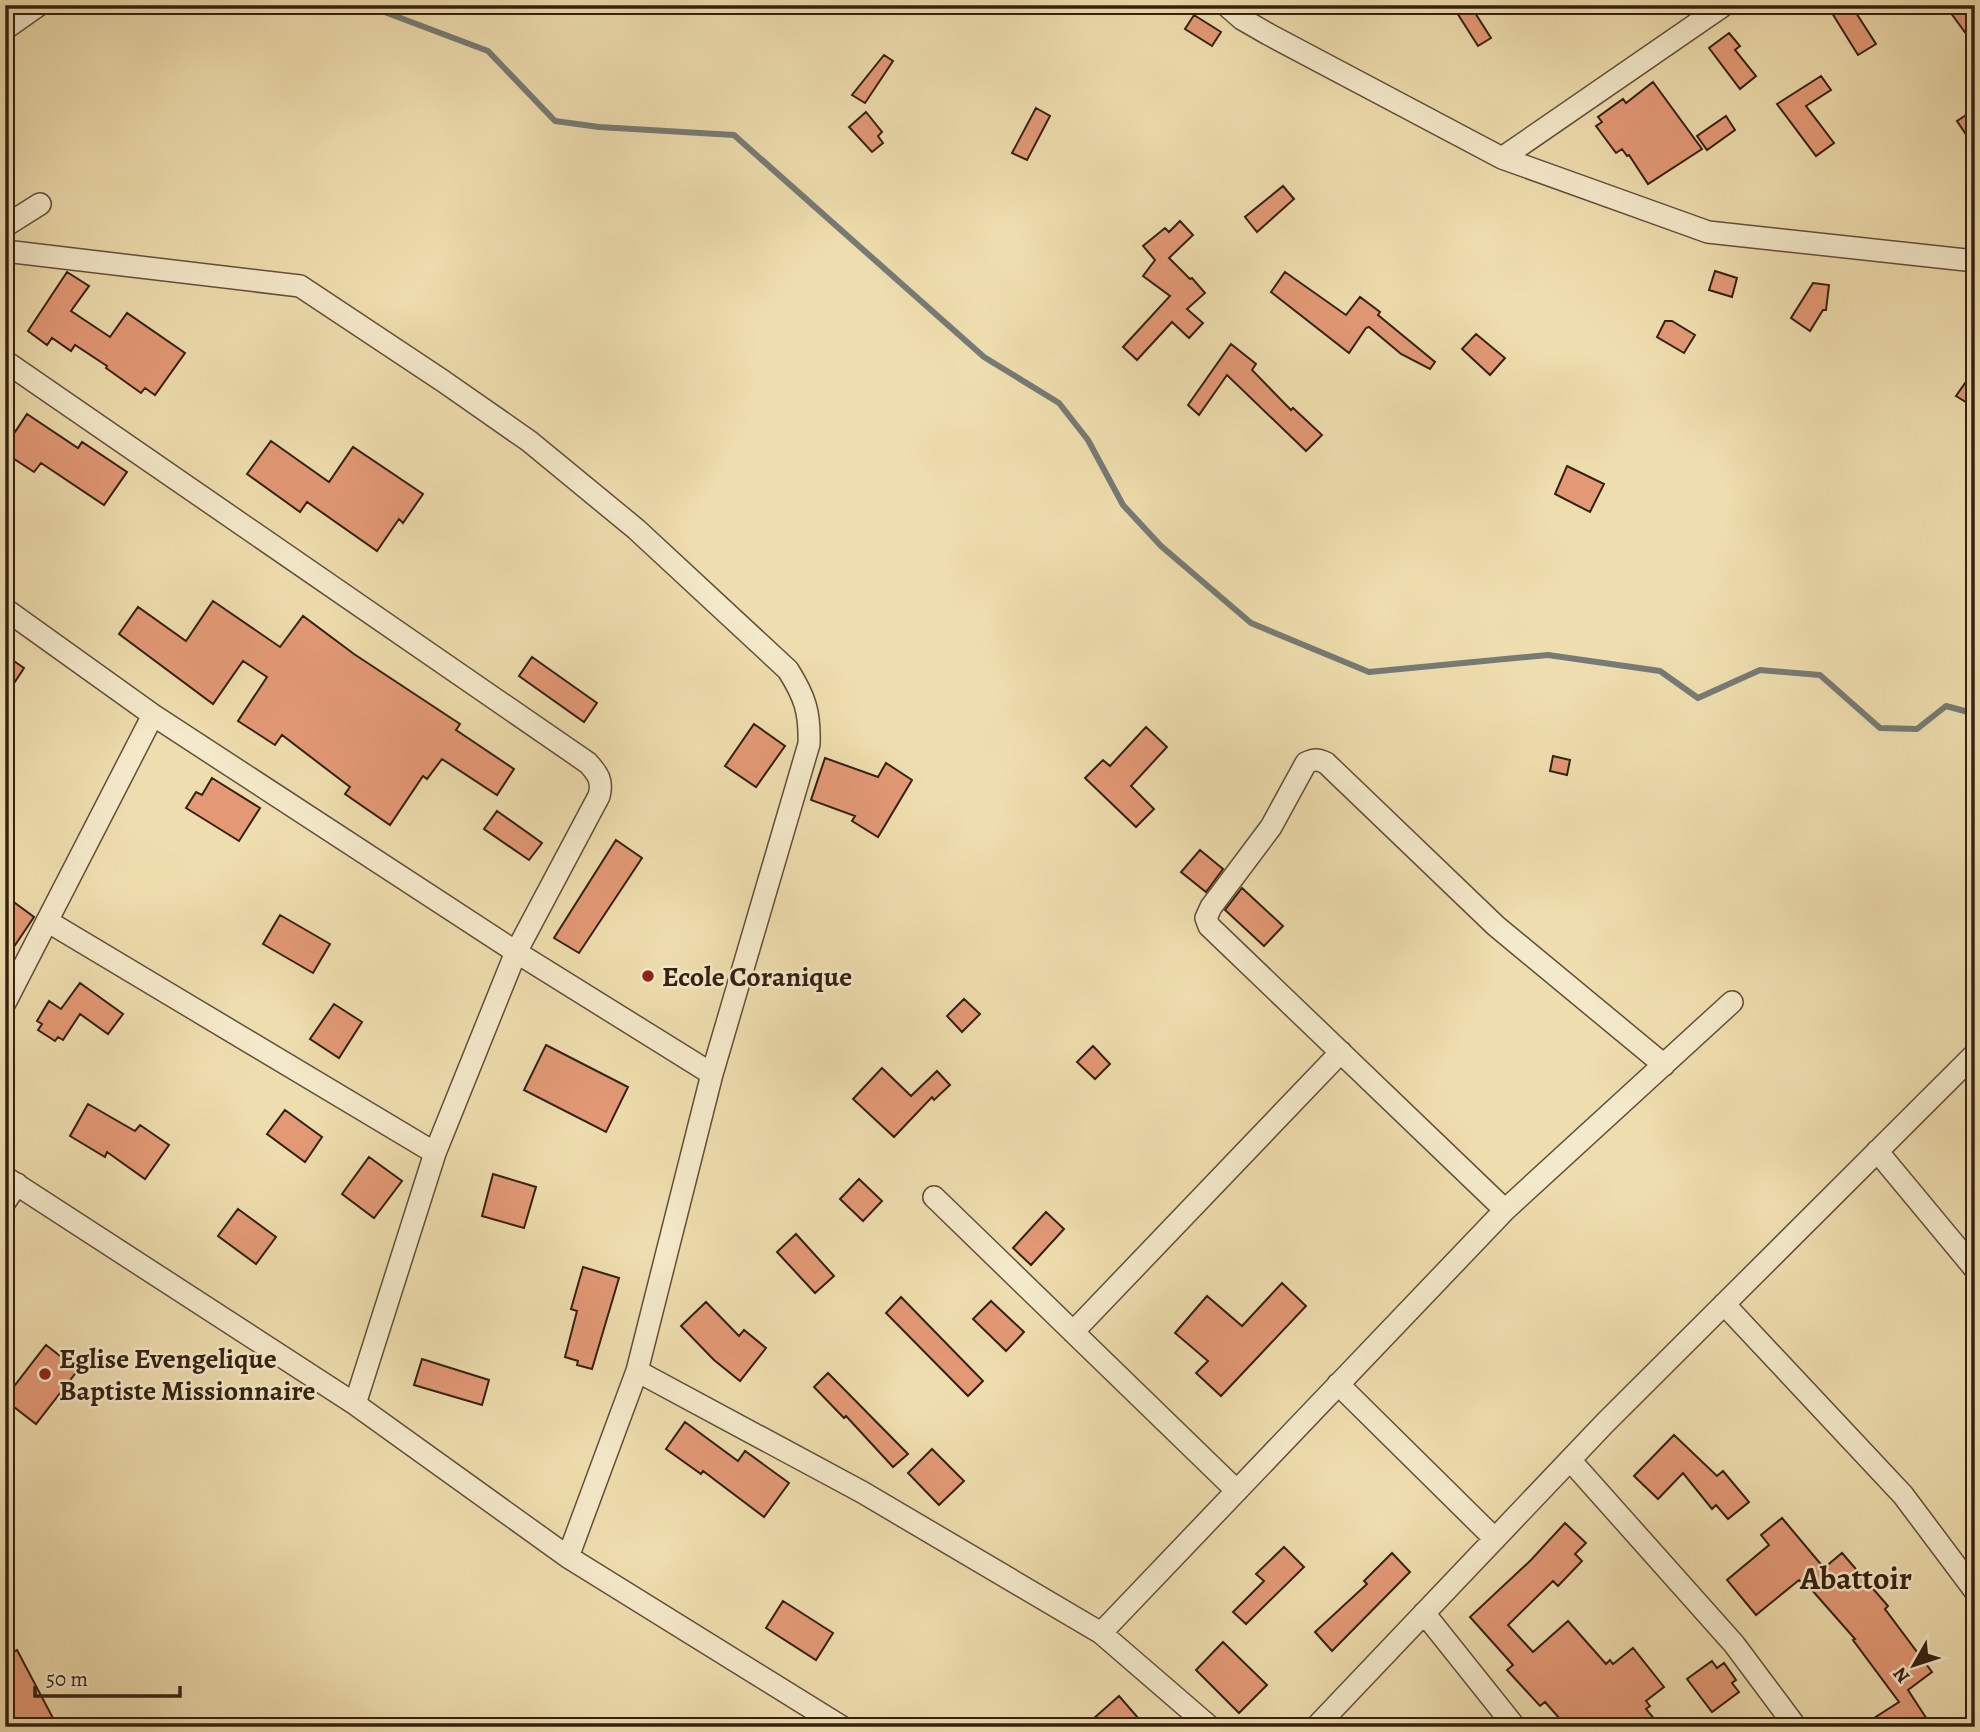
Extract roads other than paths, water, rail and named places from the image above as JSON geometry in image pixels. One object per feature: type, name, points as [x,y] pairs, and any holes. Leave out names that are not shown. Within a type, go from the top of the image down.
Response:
[{"type":"street","points":[[5,29],[39,5]]},
{"type":"street","points":[[1226,5],[1242,19],[1268,34],[1502,158],[1708,232],[1975,261]]},
{"type":"street","points":[[1502,158],[1724,5]]},
{"type":"street","points":[[5,226],[40,204]]},
{"type":"street","points":[[5,251],[300,286],[529,441],[636,528],[788,670],[803,693],[810,719],[809,744],[712,1074],[638,1371],[568,1557]]},
{"type":"street","points":[[5,369],[9,364],[588,764],[598,774],[601,786],[599,796],[516,952],[435,1153],[355,1404]]},
{"type":"street","points":[[5,609],[153,715],[516,952],[712,1074]]},
{"type":"street","points":[[5,1003],[153,715]]},
{"type":"street","points":[[1505,1210],[1216,933],[1206,918],[1211,907],[1271,827],[1306,763],[1319,759],[1326,763],[1496,926],[1664,1065]]},
{"type":"street","points":[[47,922],[435,1153]]},
{"type":"street","points":[[1101,1633],[1505,1210],[1732,1002]]},
{"type":"street","points":[[1073,1332],[1341,1052]]},
{"type":"street","points":[[1316,1727],[1570,1460],[1975,1054]]},
{"type":"street","points":[[1877,1151],[1975,1269]]},
{"type":"street","points":[[5,1202],[11,1180],[355,1404],[568,1557],[842,1727]]},
{"type":"street","points":[[934,1197],[1237,1490]]},
{"type":"street","points":[[1724,1304],[1903,1495],[1975,1591]]},
{"type":"street","points":[[638,1371],[862,1492],[1101,1633],[1210,1727]]},
{"type":"street","points":[[1338,1384],[1495,1539]]},
{"type":"street","points":[[1570,1460],[1734,1644],[1796,1727]]},
{"type":"street","points":[[1424,1613],[1515,1727]]},
{"type":"waterway","points":[[138,5],[149,8],[166,5]]},
{"type":"waterway","points":[[366,5],[488,51],[555,121],[599,127],[734,135],[984,357],[1059,403],[1088,440],[1123,505],[1161,546],[1251,623],[1369,672],[1548,655],[1660,671],[1698,698],[1760,670],[1820,675],[1880,728],[1917,729],[1946,706],[1972,713],[1975,718]]},
{"type":"place","name":"Ecole Coranique","points":[[648,976]]},
{"type":"place","name":"Eglise Evengelique Baptiste Missionnaire","points":[[45,1374]]},
{"type":"district","name":"Abattoir","points":[[1856,1578]]}]
